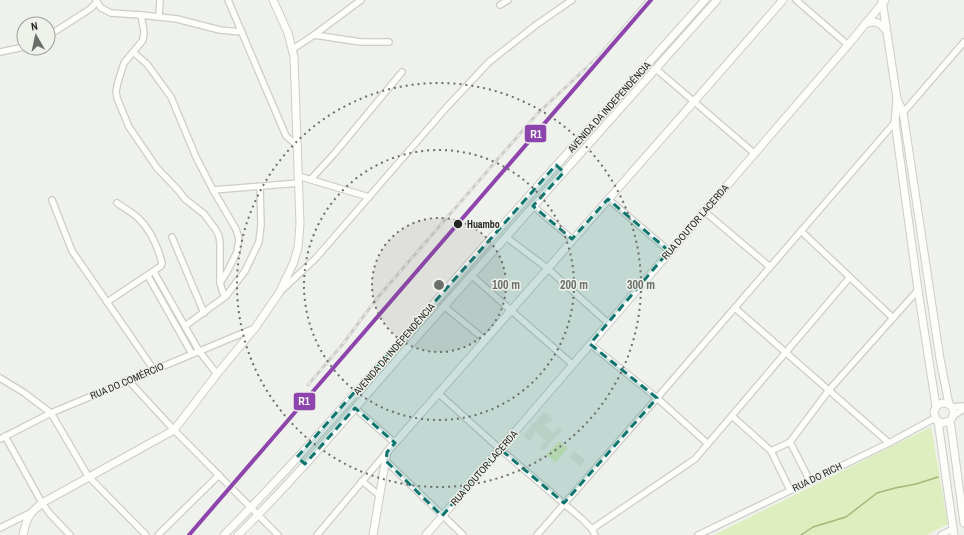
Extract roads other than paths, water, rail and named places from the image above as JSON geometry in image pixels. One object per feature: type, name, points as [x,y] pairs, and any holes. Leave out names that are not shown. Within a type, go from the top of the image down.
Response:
[{"type":"main road","points":[[23,535],[26,520],[30,513],[42,503],[88,476],[174,430],[255,328],[279,293],[293,264],[298,248],[300,224],[295,70],[293,49],[288,33],[273,0]]},
{"type":"main road","name":"AVENIDA DA INDEPENDÊNCIA","points":[[224,535],[251,508],[390,354],[556,165],[705,0]]},
{"type":"main road","name":"AVENIDA DA INDEPENDÊNCIA","points":[[238,535],[258,516],[299,471],[471,275],[717,0]]},
{"type":"main road","points":[[373,535],[387,452],[572,239],[783,0]]},
{"type":"main road","points":[[883,1],[897,99],[895,122],[918,290],[936,406],[934,412],[937,420],[954,532]]},
{"type":"main road","name":"RUA DOUTOR LACERDA","points":[[426,535],[669,251],[848,45],[883,1]]},
{"type":"main road","points":[[864,24],[876,22],[880,23],[886,30]]},
{"type":"main road","points":[[679,29],[686,35]]},
{"type":"main road","points":[[618,96],[626,102]]},
{"type":"main road","points":[[897,99],[903,112],[940,359],[950,406],[953,410],[952,419],[964,519]]},
{"type":"main road","points":[[556,165],[564,172]]},
{"type":"main road","points":[[481,250],[488,256]]},
{"type":"main road","points":[[390,354],[397,359]]},
{"type":"main road","points":[[936,406],[942,403],[950,406]]},
{"type":"main road","points":[[937,420],[942,423],[952,419]]},
{"type":"main road","points":[[297,457],[305,464]]},
{"type":"main road","points":[[291,464],[299,471]]},
{"type":"street","points":[[159,17],[160,0]]},
{"type":"street","points":[[228,0],[252,53],[286,136],[298,146]]},
{"type":"street","points":[[293,49],[314,36],[361,0]]},
{"type":"street","points":[[500,5],[508,0]]},
{"type":"street","points":[[279,293],[316,258],[446,108],[489,62],[536,25],[572,0]]},
{"type":"street","points":[[796,0],[848,45]]},
{"type":"street","points":[[56,31],[90,9],[96,1],[101,8],[111,13],[178,19],[225,31],[242,32]]},
{"type":"street","points":[[141,15],[144,36],[142,42],[124,63],[118,82],[116,92],[117,98],[129,127],[158,168],[185,199],[204,214],[219,236],[220,284],[223,293],[226,296]]},
{"type":"street","points":[[314,36],[361,42],[389,42]]},
{"type":"street","points":[[537,535],[770,268],[964,42]]},
{"type":"street","points":[[0,52],[16,49]]},
{"type":"street","points":[[133,52],[147,64],[171,97],[196,157],[236,229],[239,239],[237,252],[220,284]]},
{"type":"street","points":[[656,69],[754,153]]},
{"type":"street","points":[[311,179],[334,154],[402,72]]},
{"type":"street","points":[[213,190],[260,187],[298,179],[311,179],[369,197]]},
{"type":"street","points":[[185,326],[226,296],[245,271],[259,242],[261,225],[260,187]]},
{"type":"street","points":[[608,199],[669,251]]},
{"type":"street","points":[[52,200],[72,251],[154,370]]},
{"type":"street","points":[[107,302],[154,272],[161,266],[162,263],[148,229],[139,218],[117,203]]},
{"type":"street","points":[[533,206],[572,239]]},
{"type":"street","points":[[704,211],[770,268]]},
{"type":"street","points":[[801,231],[893,318]]},
{"type":"street","points":[[172,237],[204,313]]},
{"type":"street","points":[[506,237],[547,268],[608,323]]},
{"type":"street","points":[[154,272],[199,351],[217,374]]},
{"type":"street","points":[[471,275],[572,364]]},
{"type":"street","points":[[148,276],[192,354]]},
{"type":"street","points":[[592,529],[695,459],[850,277]]},
{"type":"street","points":[[771,451],[790,442],[829,390],[918,290]]},
{"type":"street","points":[[444,306],[484,340]]},
{"type":"street","points":[[735,308],[889,442]]},
{"type":"street","name":"RUA DO COMÉRCIO","points":[[3,437],[51,413],[255,328]]},
{"type":"street","points":[[590,344],[657,398],[708,444]]},
{"type":"street","points":[[0,378],[23,392],[51,413],[88,476],[146,535]]},
{"type":"street","points":[[128,380],[174,430],[278,535]]},
{"type":"street","points":[[438,393],[592,529],[595,535]]},
{"type":"street","points":[[950,406],[964,407]]},
{"type":"street","points":[[952,419],[964,407]]},
{"type":"street","points":[[355,408],[395,443]]},
{"type":"street","points":[[732,416],[771,451],[790,490]]},
{"type":"street","name":"RUA DO RICH","points":[[698,535],[937,420]]},
{"type":"street","points":[[3,437],[42,503],[50,514],[70,535]]},
{"type":"street","points":[[790,442],[810,481]]},
{"type":"street","points":[[317,535],[387,452]]},
{"type":"street","points":[[386,462],[463,535]]},
{"type":"street","points":[[158,535],[219,475]]},
{"type":"street","points":[[362,481],[380,496]]},
{"type":"street","points":[[0,528],[30,513]]},
{"type":"street","points":[[941,535],[954,532]]},
{"type":"waterway","points":[[801,535],[813,527],[846,517],[877,493],[938,477]]},
{"type":"railway","points":[[308,385],[342,345],[378,297],[537,114],[599,56],[647,0]]},
{"type":"place","name":"Huambo","points":[[458,224]]}]
